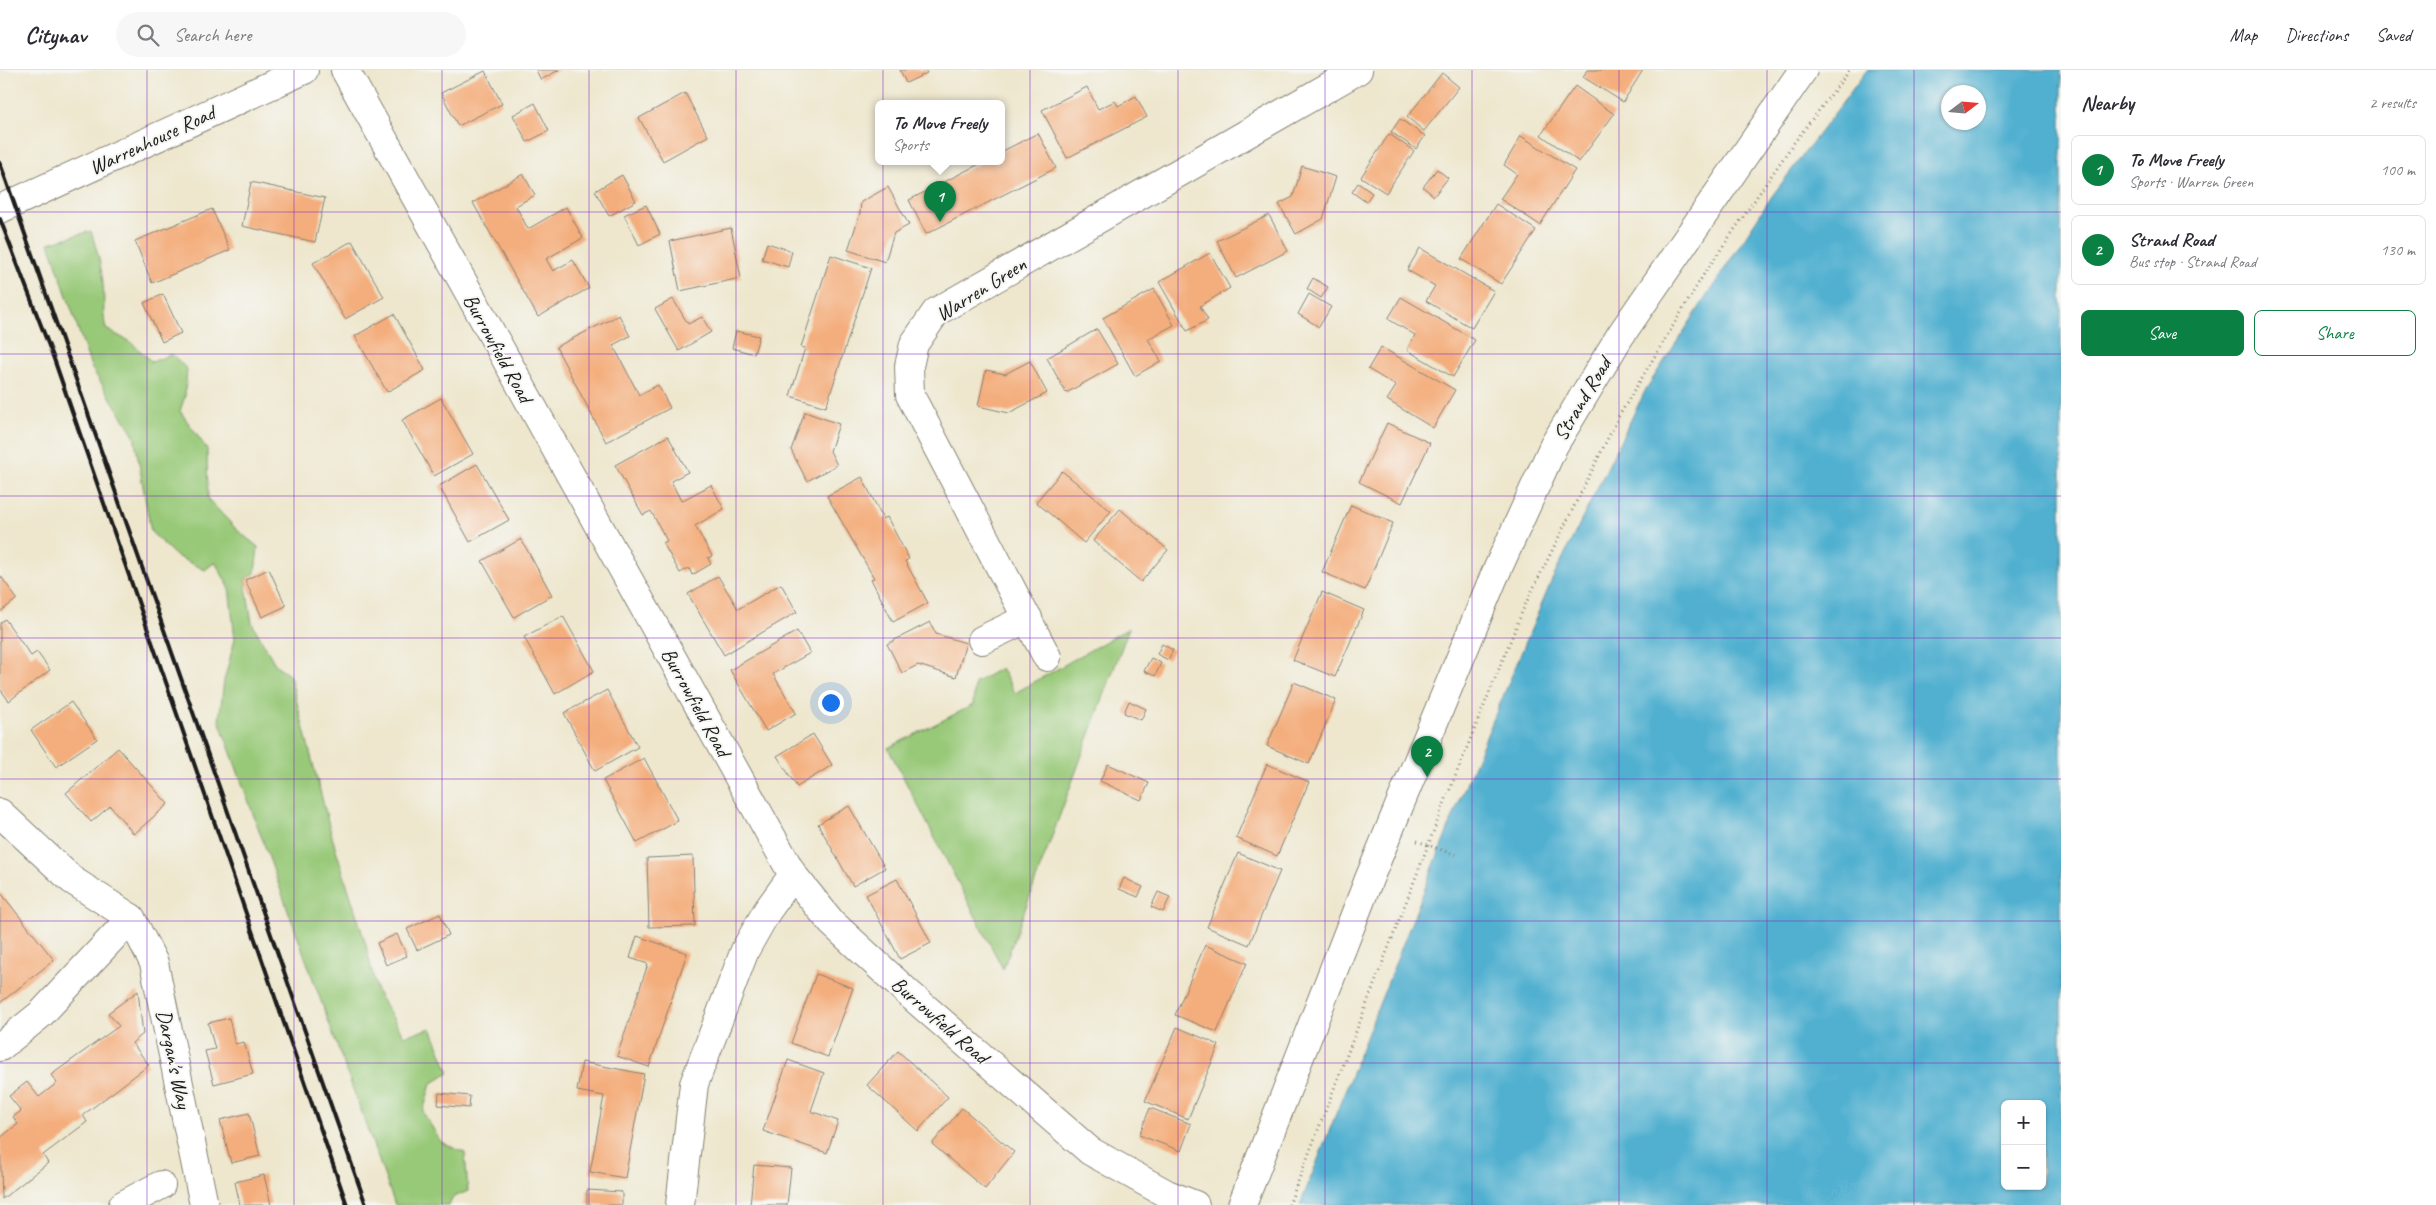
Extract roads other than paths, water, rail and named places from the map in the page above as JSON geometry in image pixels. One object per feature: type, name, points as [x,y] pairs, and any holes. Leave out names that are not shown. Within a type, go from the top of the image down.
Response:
[{"type":"street","name":"Warrenhouse Road","points":[[0,209],[304,70]]},
{"type":"street","name":"Burrowfield Road","points":[[345,70],[793,875],[832,923],[907,992],[1090,1151],[1167,1194],[1195,1205]]},
{"type":"street","name":"Warren Green","points":[[1048,657],[910,395],[909,366],[914,344],[936,312],[1358,70]]},
{"type":"street","name":"Strand Road","points":[[1242,1205],[1382,846],[1493,579],[1554,445],[1620,336],[1803,70]]},
{"type":"street","points":[[982,640],[1028,618]]},
{"type":"street","points":[[0,813],[72,880],[130,918],[41,1014],[0,1047]]},
{"type":"street","points":[[680,1205],[694,1084],[745,950],[767,911],[793,875]]},
{"type":"street","name":"Dargan's Way","points":[[130,918],[154,963],[204,1205]]},
{"type":"street","points":[[123,1205],[161,1185]]},
{"type":"water","points":[[1867,70],[2061,70],[2061,1205],[1300,1205],[1462,794],[1551,582],[1646,389],[1772,196]]},
{"type":"railway","points":[[0,163],[366,1205]]},
{"type":"railway","points":[[0,219],[54,359],[347,1205]]},
{"type":"place","name":"To Move Freely","points":[[940,222]]},
{"type":"place","name":"Strand Road","points":[[1427,777]]}]
